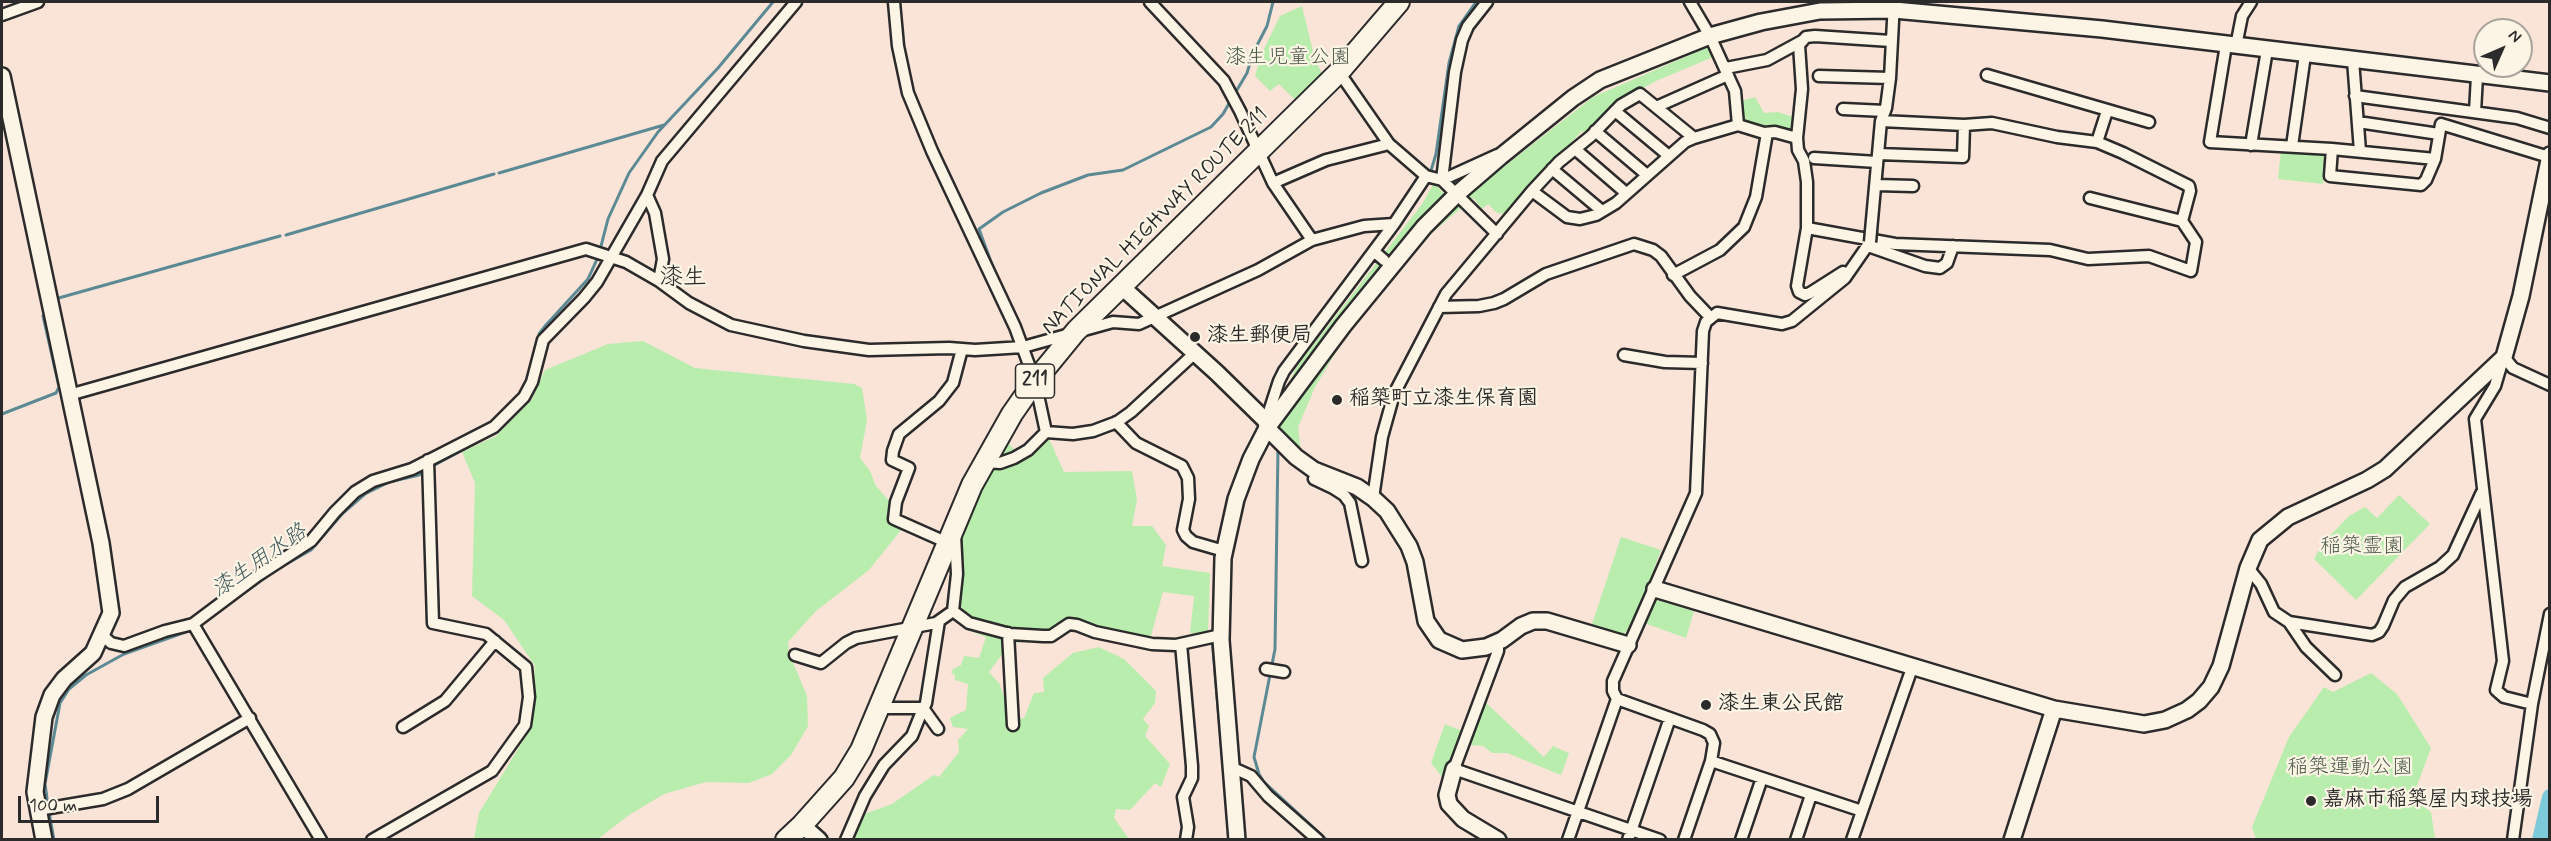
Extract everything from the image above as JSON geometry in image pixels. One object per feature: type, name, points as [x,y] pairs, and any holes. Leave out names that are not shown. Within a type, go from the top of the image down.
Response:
[{"type":"highway","name":"NATIONAL HIGHWAY ROUTE 211","points":[[786,840],[844,778],[861,750],[972,486],[1012,414],[1035,381],[1076,331],[1339,72],[1400,2]]},
{"type":"street","points":[[2,15],[38,2]]},
{"type":"street","points":[[102,635],[111,643],[124,646],[165,631],[193,624],[257,576],[311,541],[356,492],[373,481],[412,469],[494,427],[524,397],[532,382],[543,340],[584,298],[611,257],[647,195],[662,161],[675,142],[796,2]]},
{"type":"street","points":[[894,2],[898,46],[908,93],[932,152],[993,276],[1023,347],[1035,381],[1046,432]]},
{"type":"street","points":[[1150,2],[1224,81],[1273,183],[1312,240]]},
{"type":"street","points":[[1442,180],[1455,72],[1462,40],[1468,26],[1487,2]]},
{"type":"street","points":[[1690,2],[1710,36],[1735,91],[1738,125]]},
{"type":"street","points":[[2251,2],[2242,16],[2231,45],[2210,142],[2360,151],[2435,159]]},
{"type":"street","points":[[1266,425],[1392,265],[1424,227],[1457,194],[1573,98],[1600,80],[1710,36],[1819,6],[1894,6],[2102,29],[2473,75]]},
{"type":"street","points":[[1684,840],[1711,761],[1714,743],[1710,734],[1617,699],[1613,692],[1613,681],[1696,493],[1703,331],[1710,317],[1717,313],[1726,313],[1782,324],[1792,321],[1845,278],[1870,239],[1883,116],[1890,78],[1894,6]]},
{"type":"street","points":[[1656,106],[1727,71],[1767,60],[1806,37],[1891,41]]},
{"type":"street","points":[[1802,41],[1799,45],[1802,89],[1797,138],[1807,182],[1807,228],[1797,286],[1802,294],[1810,292],[1856,264]]},
{"type":"street","points":[[2251,145],[2267,50]]},
{"type":"street","points":[[2292,146],[2305,55]]},
{"type":"street","points":[[2353,60],[2360,151]]},
{"type":"street","points":[[1339,72],[1389,144],[1426,176],[1442,180],[1497,234]]},
{"type":"street","points":[[1987,75],[2149,122]]},
{"type":"street","points":[[2,76],[101,543],[111,613],[93,653],[64,679],[52,695],[44,717],[35,792],[44,840]]},
{"type":"street","points":[[1819,76],[1890,78]]},
{"type":"street","points":[[2475,112],[2477,78]]},
{"type":"street","points":[[2498,78],[2550,83]]},
{"type":"street","points":[[1373,498],[1382,437],[1394,394],[1439,307],[1446,294],[1532,191],[1552,169],[1615,111],[1641,93],[1694,138]]},
{"type":"street","points":[[2355,96],[2517,118],[2550,128]]},
{"type":"street","points":[[2332,149],[2330,177],[2421,185],[2426,180],[2435,159],[2443,108]]},
{"type":"street","points":[[1844,109],[1964,125],[1992,123],[2056,137],[2097,142],[2189,186],[2190,191],[2182,221]]},
{"type":"street","points":[[1615,111],[1669,156]]},
{"type":"street","points":[[2097,142],[2107,111]]},
{"type":"street","points":[[2358,122],[2440,129],[2549,156],[2521,296],[2504,357],[2495,386],[2475,418],[2503,661],[2496,690],[2504,697],[2532,704]]},
{"type":"street","points":[[1532,191],[1567,218],[1580,219],[1602,211],[1626,194],[1685,142],[1694,138],[1738,125],[1797,138]]},
{"type":"street","points":[[1814,158],[1963,157],[1964,125]]},
{"type":"street","points":[[1595,131],[1647,175]]},
{"type":"street","points":[[1673,275],[1720,250],[1744,227],[1756,197],[1767,133]]},
{"type":"street","points":[[1273,183],[1326,160],[1389,144]]},
{"type":"street","points":[[1575,149],[1626,194]]},
{"type":"street","points":[[1442,180],[1508,151]]},
{"type":"street","points":[[1552,169],[1602,211]]},
{"type":"street","points":[[1237,840],[1221,635],[1224,550],[1242,480],[1266,425],[1278,381],[1284,371],[1394,224],[1426,176]]},
{"type":"street","points":[[1876,185],[1912,186]]},
{"type":"street","points":[[647,195],[655,213],[663,259],[659,281]]},
{"type":"street","points":[[1807,228],[1895,244],[2050,250],[2088,260],[2149,256],[2191,271],[2196,242],[2182,221],[2090,198]]},
{"type":"street","points":[[69,395],[586,249],[611,257],[659,281],[689,303],[731,324],[804,341],[869,350],[962,349],[1023,347],[1113,322],[1139,324],[1258,270],[1312,240],[1364,226],[1394,224]]},
{"type":"street","points":[[1870,239],[1915,263],[1940,268],[1947,263],[1953,246]]},
{"type":"street","points":[[1439,307],[1479,306],[1494,303],[1546,274],[1634,244],[1653,250],[1661,256],[1673,275],[1710,317]]},
{"type":"street","points":[[1122,287],[1195,352],[1296,457],[1318,471],[1357,487],[1373,498],[1392,518],[1409,546],[1415,562],[1422,607],[1431,631],[1447,645],[1462,650],[1486,648],[1533,621],[1547,621],[1628,645]]},
{"type":"street","points":[[795,656],[821,663],[856,638],[913,629],[939,621],[953,611],[957,574],[952,535],[894,519],[896,502],[909,468],[892,460],[899,434],[939,401],[952,383],[962,349]]},
{"type":"street","points":[[985,462],[1000,463],[1014,458],[1028,450],[1046,432],[1073,434],[1093,431],[1116,422],[1131,412],[1195,352]]},
{"type":"street","points":[[1624,355],[1665,362],[1702,363]]},
{"type":"street","points":[[2504,357],[2513,368],[2550,385]]},
{"type":"street","points":[[1655,589],[2054,709],[2144,724],[2165,720],[2187,710],[2211,687],[2221,666],[2248,568],[2260,540],[2288,517],[2367,480],[2385,469],[2504,357]]},
{"type":"street","points":[[1116,422],[1136,443],[1182,466],[1188,478],[1190,499],[1183,530],[1186,536],[1193,542],[1224,550]]},
{"type":"street","points":[[372,840],[492,771],[525,725],[529,697],[526,667],[486,634],[433,623],[428,460]]},
{"type":"street","points":[[1318,471],[1314,479],[1334,488],[1350,503],[1362,561]]},
{"type":"street","points":[[2289,622],[2372,635],[2379,632],[2394,600],[2405,587],[2440,567],[2453,555],[2482,491]]},
{"type":"street","points":[[2248,568],[2261,584],[2274,612],[2289,622],[2306,647],[2335,675]]},
{"type":"street","points":[[953,611],[969,623],[1008,633],[1051,636],[1069,624],[1152,644],[1181,644],[1221,635]]},
{"type":"street","points":[[2513,840],[2532,704],[2550,614]]},
{"type":"street","points":[[846,840],[865,796],[884,765],[912,736],[923,708],[939,621]]},
{"type":"street","points":[[193,624],[321,840]]},
{"type":"street","points":[[1008,633],[1013,724]]},
{"type":"street","points":[[403,728],[446,701],[495,641]]},
{"type":"street","points":[[1498,642],[1498,651],[1454,769],[1447,795],[1449,804],[1463,819],[1498,840]]},
{"type":"street","points":[[1181,644],[1192,766],[1192,778],[1183,799],[1188,827],[1186,840]]},
{"type":"street","points":[[1852,840],[1912,668]]},
{"type":"street","points":[[1266,669],[1284,672]]},
{"type":"street","points":[[1568,840],[1617,699]]},
{"type":"street","points":[[879,708],[923,708]]},
{"type":"street","points":[[923,708],[938,729]]},
{"type":"street","points":[[2012,840],[2054,709]]},
{"type":"street","points":[[38,810],[103,799],[128,789],[250,718]]},
{"type":"street","points":[[1630,835],[1670,718]]},
{"type":"street","points":[[1711,761],[1862,811]]},
{"type":"street","points":[[1231,767],[1251,776],[1268,796],[1318,840]]},
{"type":"street","points":[[1454,769],[1578,811],[1630,835],[1660,840]]},
{"type":"street","points":[[1741,840],[1762,778]]},
{"type":"street","points":[[1796,840],[1811,795]]},
{"type":"street","points":[[802,825],[819,840]]},
{"type":"green space","name":"漆生児童公園","points":[[1302,6],[1315,60],[1325,79],[1300,105],[1279,84],[1270,91],[1255,76],[1261,55],[1280,16]]},
{"type":"green space","points":[[1708,47],[1713,57],[1656,81],[1617,102],[1586,134],[1582,131],[1505,214],[1497,213],[1488,204],[1482,209],[1473,198],[1433,232],[1399,270],[1339,347],[1315,387],[1298,427],[1302,460],[1278,436],[1277,406],[1297,366],[1422,204],[1434,183],[1455,205],[1593,97]]},
{"type":"green space","points":[[1755,97],[1764,113],[1778,112],[1793,117],[1791,132],[1758,128],[1741,119],[1741,101]]},
{"type":"green space","points":[[2281,150],[2327,154],[2323,184],[2278,179]]},
{"type":"green space","points":[[643,341],[695,368],[854,384],[862,388],[867,420],[860,458],[870,471],[876,486],[889,501],[901,530],[869,570],[816,611],[788,642],[789,653],[807,696],[808,726],[791,755],[772,774],[749,783],[706,782],[664,794],[629,815],[598,839],[474,839],[479,813],[532,726],[535,666],[504,620],[472,596],[475,483],[462,452],[496,436],[532,399],[545,370],[608,344]]},
{"type":"green space","points":[[1046,432],[1064,472],[1132,471],[1137,500],[1132,526],[1152,526],[1166,545],[1162,566],[1210,573],[1208,634],[1190,633],[1194,596],[1163,592],[1149,643],[1077,625],[1008,646],[1002,643],[1003,653],[989,672],[999,683],[1013,720],[1024,718],[1034,693],[1044,692],[1043,678],[1073,653],[1099,647],[1124,659],[1156,691],[1155,703],[1143,719],[1149,726],[1145,736],[1170,764],[1161,787],[1155,783],[1130,810],[1116,809],[1114,818],[1129,839],[845,840],[856,817],[892,804],[934,775],[939,777],[959,752],[958,740],[968,729],[953,727],[950,718],[966,710],[968,684],[955,680],[955,675],[951,673],[953,669],[961,665],[964,656],[979,658],[986,637],[973,632],[963,619],[956,598],[959,542],[1005,440],[1019,454]]},
{"type":"green space","name":"稲築霊園","points":[[2399,495],[2430,524],[2356,600],[2314,559],[2322,544],[2349,516],[2365,507],[2377,518]]},
{"type":"green space","points":[[1621,537],[1661,550],[1644,596],[1694,611],[1686,638],[1636,620],[1622,636],[1591,627]]},
{"type":"green space","name":"稲築運動公園","points":[[2371,673],[2397,694],[2431,748],[2412,799],[2431,812],[2435,839],[2256,839],[2252,827],[2289,737],[2324,687],[2333,692]]},
{"type":"green space","points":[[1484,701],[1544,757],[1553,746],[1569,753],[1561,775],[1507,753],[1492,753],[1483,746],[1470,745],[1473,734],[1449,786],[1431,763],[1445,724],[1467,733],[1473,732]]},
{"type":"waterway","points":[[600,250],[608,219],[629,173],[658,132],[718,68],[773,2]]},
{"type":"waterway","points":[[1234,95],[1247,73],[1253,53],[1267,26],[1273,2]]},
{"type":"waterway","points":[[1430,174],[1436,154],[1449,63],[1459,26],[1476,2]]},
{"type":"waterway","points":[[994,270],[979,229],[1003,212],[1041,193],[1088,175],[1123,170],[1211,127],[1223,114],[1231,100]]},
{"type":"waterway","points":[[499,173],[664,125]]},
{"type":"waterway","points":[[286,235],[494,174]]},
{"type":"waterway","points":[[55,299],[280,236]]},
{"type":"waterway","points":[[541,340],[539,334],[588,279],[598,257]]},
{"type":"waterway","points":[[2,414],[56,393],[59,387],[43,316],[47,311]]},
{"type":"waterway","name":"漆生用水路","points":[[431,467],[494,433]]},
{"type":"waterway","points":[[1278,448],[1275,649],[1254,757],[1264,782],[1327,840]]},
{"type":"waterway","name":"漆生用水路","points":[[221,609],[276,570],[311,550],[343,513],[365,494],[389,482],[419,475],[426,471]]},
{"type":"waterway","name":"漆生用水路","points":[[48,806],[45,784],[60,703],[69,689],[86,675],[124,654],[194,629]]},
{"type":"waterway","points":[[1212,638],[1227,811]]},
{"type":"waterway","points":[[2540,840],[2550,797]]},
{"type":"waterway","name":"漆生用水路","points":[[49,812],[54,840]]},
{"type":"place","name":"漆生郵便局","points":[[1195,337]]},
{"type":"place","name":"稲築町立漆生保育園","points":[[1337,400]]},
{"type":"place","name":"漆生東公民館","points":[[1706,705]]},
{"type":"place","name":"嘉麻市稲築屋内球技場","points":[[2311,801]]},
{"type":"district","name":"漆生","points":[[683,279]]}]
